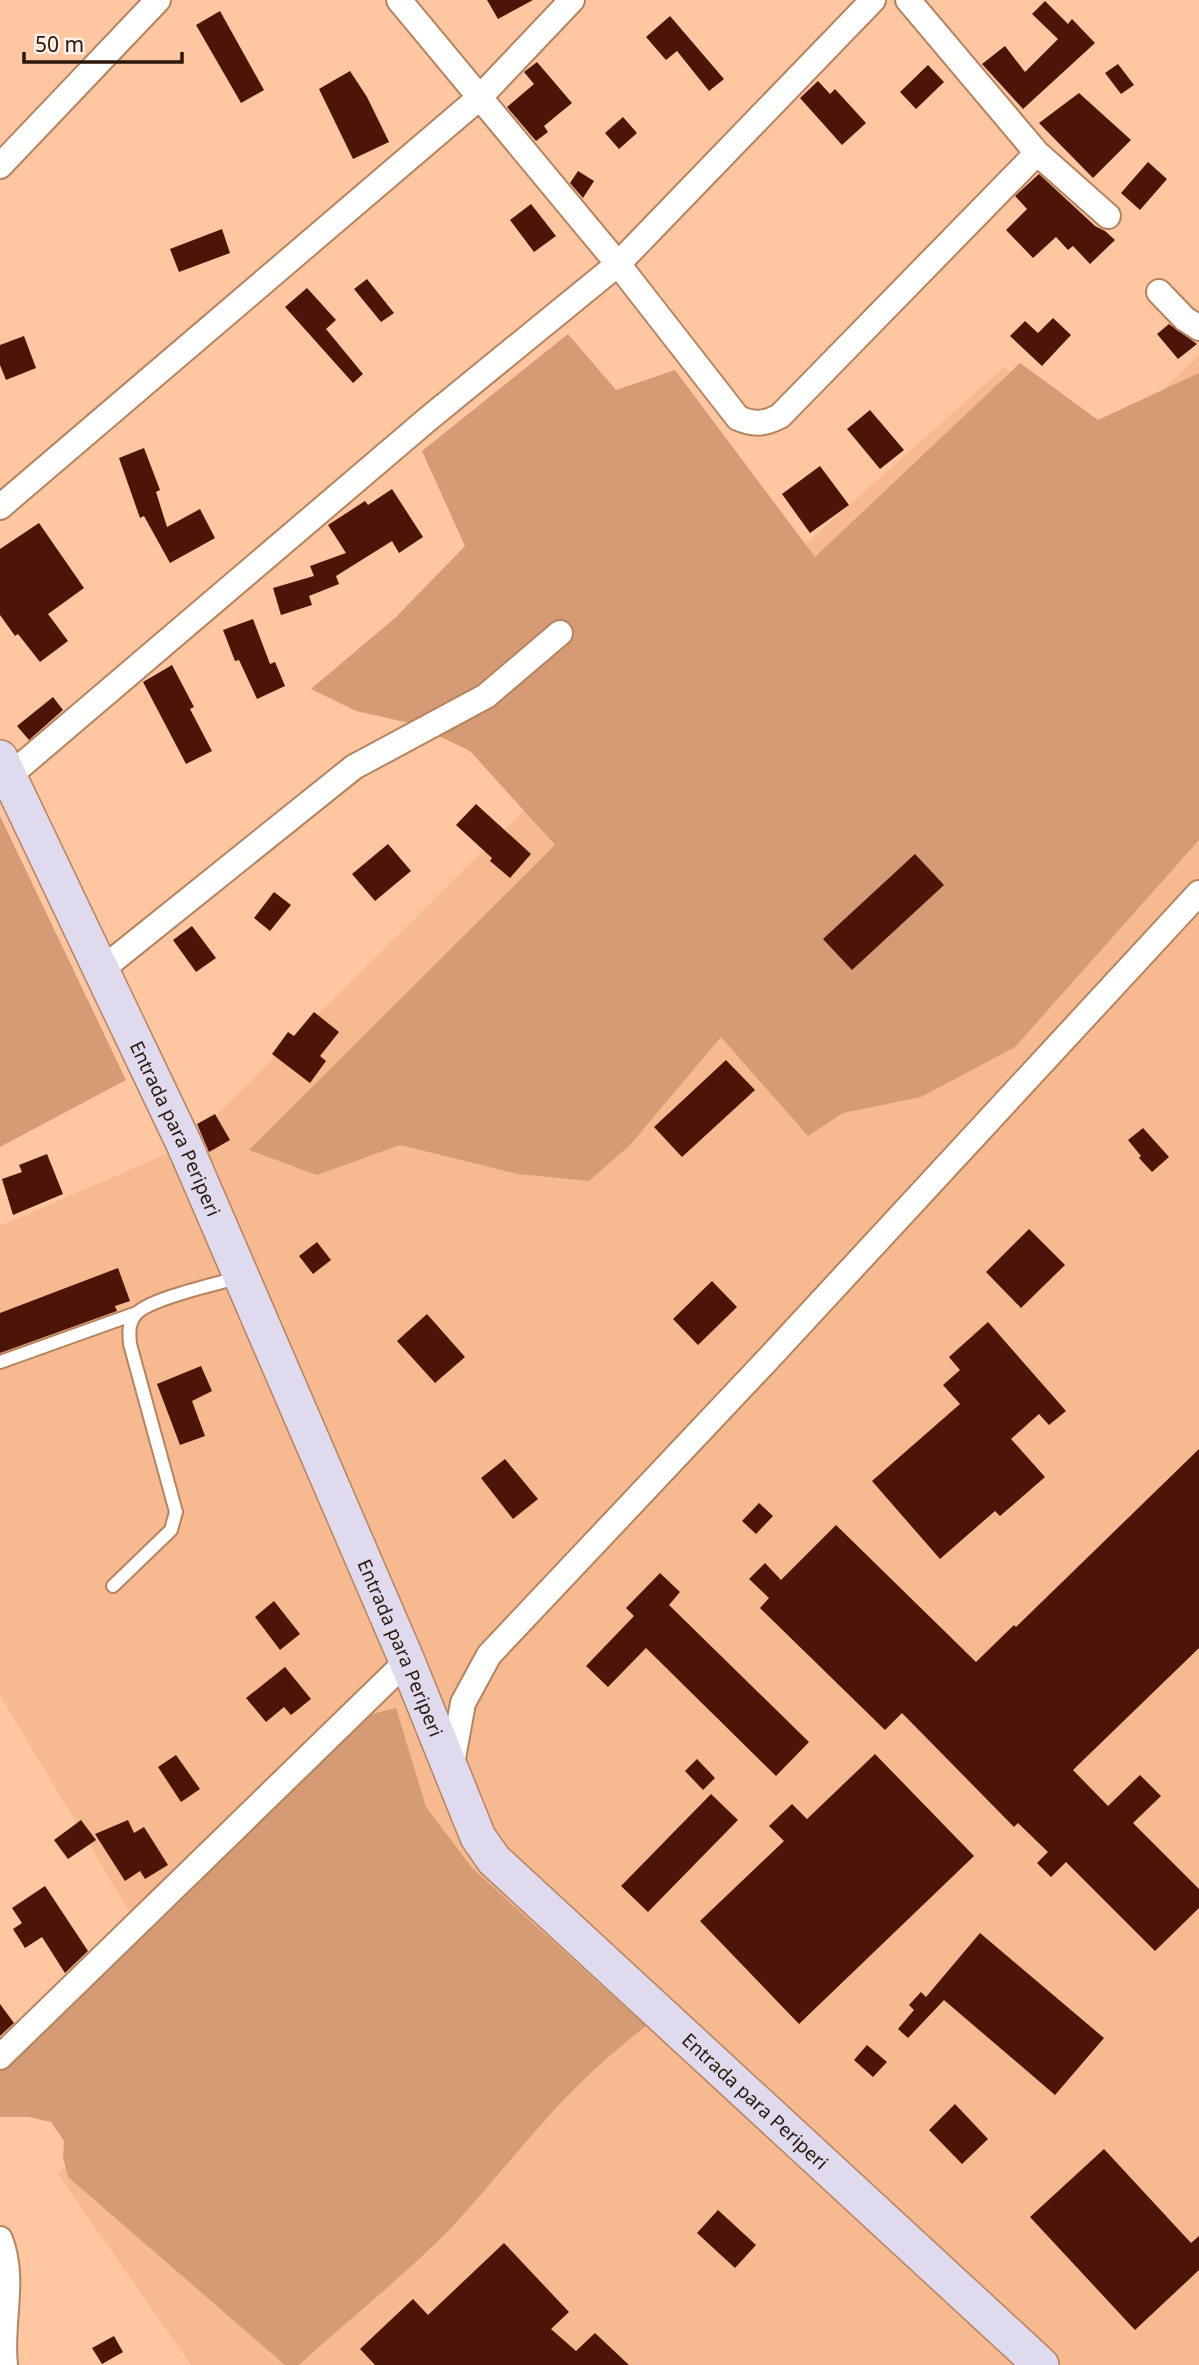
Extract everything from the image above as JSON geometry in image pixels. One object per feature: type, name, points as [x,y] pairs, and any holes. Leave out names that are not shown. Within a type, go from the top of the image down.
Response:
[{"type":"main road","name":"Entrada para Periperi","points":[[4,767],[184,1146],[407,1661],[450,1773],[478,1836],[494,1860],[1041,2365]]},
{"type":"street","points":[[0,166],[158,0]]},
{"type":"street","points":[[399,0],[618,264],[738,418],[750,423],[770,421],[780,416],[1037,153]]},
{"type":"street","points":[[0,507],[479,98],[572,0]]},
{"type":"street","points":[[4,767],[618,264],[873,0]]},
{"type":"street","points":[[908,0],[1037,153],[1108,216]]},
{"type":"street","points":[[1159,292],[1185,319],[1199,328]]},
{"type":"street","points":[[101,970],[355,766],[486,696],[560,633]]},
{"type":"street","points":[[450,1773],[463,1703],[489,1655],[770,1357],[1199,893]]},
{"type":"street","points":[[0,2057],[407,1661]]},
{"type":"street","points":[[0,2239],[7,2263],[1,2336],[5,2365]]},
{"type":"lane","points":[[0,1362],[137,1313],[159,1301],[240,1277]]},
{"type":"lane","points":[[113,1586],[171,1530],[176,1512],[130,1344],[128,1328],[137,1313]]},
{"type":"shaded area","points":[[568,334],[616,390],[675,370],[815,557],[1020,363],[1098,420],[1199,373],[1199,840],[1015,1047],[921,1097],[843,1113],[808,1136],[721,1037],[630,1145],[589,1181],[518,1174],[400,1145],[317,1175],[249,1150],[555,845],[470,751],[414,724],[356,711],[311,689],[395,618],[465,546],[422,451]]},
{"type":"shaded area","points":[[1199,355],[1199,2365],[191,2365],[58,2174],[93,2141],[137,1924],[0,1695],[0,1226],[185,1146],[676,660],[1004,367],[1100,450]]},
{"type":"shaded area","points":[[0,816],[126,1080],[0,1147]]},
{"type":"shaded area","points":[[396,1708],[426,1807],[472,1868],[646,2026],[568,2095],[432,2247],[299,2365],[285,2365],[68,2177],[63,2157],[64,2141],[51,2122],[29,2117],[0,2117],[0,2067],[372,1714]]},
{"type":"building","points":[[487,0],[533,0],[498,19]]},
{"type":"building","points":[[1045,1],[1068,24],[1072,19],[1095,43],[1023,109],[982,64],[1005,46],[1025,72],[1058,39],[1032,14]]},
{"type":"building","points":[[220,11],[264,90],[241,103],[196,25]]},
{"type":"building","points":[[670,16],[724,79],[709,91],[677,51],[666,60],[646,37]]},
{"type":"building","points":[[537,62],[572,103],[544,126],[548,132],[536,141],[507,107],[534,84],[524,72]]},
{"type":"building","points":[[1118,64],[1134,85],[1121,94],[1105,73]]},
{"type":"building","points":[[928,65],[944,82],[916,109],[900,92]]},
{"type":"building","points":[[350,71],[367,97],[389,142],[353,159],[319,89]]},
{"type":"building","points":[[818,81],[830,94],[835,89],[866,123],[842,145],[800,98]]},
{"type":"building","points":[[1079,93],[1131,140],[1093,178],[1039,123]]},
{"type":"building","points":[[623,117],[637,133],[619,149],[605,133]]},
{"type":"building","points":[[1148,162],[1167,179],[1140,210],[1121,193]]},
{"type":"building","points":[[578,171],[594,181],[583,198],[570,183]]},
{"type":"building","points":[[1039,174],[1095,226],[1115,240],[1090,264],[1073,246],[1068,250],[1056,237],[1033,258],[1006,230],[1027,209],[1015,196]]},
{"type":"building","points":[[531,204],[556,236],[534,252],[510,220]]},
{"type":"building","points":[[222,229],[230,253],[179,272],[170,249]]},
{"type":"building","points":[[367,279],[394,313],[381,322],[354,289]]},
{"type":"building","points":[[307,288],[336,320],[326,329],[363,374],[353,383],[285,307]]},
{"type":"building","points":[[1053,318],[1071,335],[1042,366],[1010,336],[1025,321],[1038,333]]},
{"type":"building","points":[[1169,324],[1197,344],[1178,359],[1157,334]]},
{"type":"building","points":[[24,336],[36,368],[6,380],[0,365],[0,345]]},
{"type":"building","points":[[870,410],[904,450],[880,469],[847,429]]},
{"type":"building","points":[[144,448],[160,490],[156,492],[167,527],[200,509],[215,538],[170,563],[144,516],[140,518],[119,458]]},
{"type":"building","points":[[820,466],[849,505],[810,533],[782,494]]},
{"type":"building","points":[[392,489],[423,537],[399,553],[392,541],[336,576],[339,584],[309,596],[312,605],[281,615],[273,588],[314,576],[310,566],[346,553],[328,525],[365,501],[368,505]]},
{"type":"building","points":[[39,523],[84,588],[48,614],[68,641],[40,662],[18,634],[15,636],[0,615],[0,549]]},
{"type":"building","points":[[253,619],[270,664],[275,662],[285,686],[257,699],[239,660],[235,661],[223,630]]},
{"type":"building","points":[[172,665],[194,707],[190,709],[212,751],[186,764],[143,682]]},
{"type":"building","points":[[53,697],[63,710],[29,740],[17,726]]},
{"type":"building","points":[[476,804],[531,854],[510,878],[456,825]]},
{"type":"building","points":[[388,844],[411,871],[375,901],[352,874]]},
{"type":"building","points":[[915,854],[944,885],[852,970],[823,939]]},
{"type":"building","points":[[274,892],[291,905],[270,931],[254,918]]},
{"type":"building","points":[[192,926],[216,958],[196,972],[173,940]]},
{"type":"building","points":[[314,1012],[339,1032],[320,1056],[326,1061],[310,1083],[272,1054],[288,1032],[294,1036]]},
{"type":"building","points":[[726,1060],[755,1090],[682,1157],[654,1127]]},
{"type":"building","points":[[215,1114],[230,1140],[209,1152],[197,1124]]},
{"type":"building","points":[[1143,1128],[1169,1157],[1152,1172],[1128,1140]]},
{"type":"building","points":[[47,1154],[63,1194],[13,1215],[2,1179],[22,1172],[19,1165]]},
{"type":"building","points":[[1029,1229],[1065,1265],[1021,1308],[986,1272]]},
{"type":"building","points":[[317,1242],[331,1260],[313,1274],[299,1256]]},
{"type":"building","points":[[118,1268],[130,1301],[115,1306],[117,1311],[0,1353],[0,1313]]},
{"type":"building","points":[[712,1281],[737,1307],[698,1345],[673,1319]]},
{"type":"building","points":[[427,1314],[465,1357],[435,1383],[397,1341]]},
{"type":"building","points":[[988,1322],[1066,1411],[1049,1425],[1039,1414],[1011,1439],[1045,1477],[1000,1516],[995,1511],[940,1559],[872,1481],[960,1404],[943,1385],[960,1370],[949,1357]]},
{"type":"building","points":[[201,1366],[212,1391],[192,1401],[205,1436],[180,1445],[157,1384]]},
{"type":"building","points":[[1199,1449],[1199,1648],[1073,1770],[1108,1806],[1140,1775],[1161,1796],[1133,1823],[1199,1889],[1199,1908],[1155,1951],[1066,1862],[1051,1877],[1037,1863],[1048,1852],[1018,1823],[1014,1827],[902,1713],[885,1730],[760,1608],[769,1598],[749,1579],[765,1563],[781,1580],[836,1525],[976,1662],[1014,1625],[1016,1627]]},
{"type":"building","points":[[505,1459],[538,1499],[513,1519],[481,1478]]},
{"type":"building","points":[[759,1503],[773,1516],[756,1534],[742,1521]]},
{"type":"building","points":[[660,1573],[680,1592],[669,1605],[809,1742],[776,1776],[646,1648],[608,1687],[586,1666],[634,1616],[626,1608]]},
{"type":"building","points":[[274,1601],[300,1634],[280,1650],[255,1617]]},
{"type":"building","points":[[285,1667],[311,1699],[291,1715],[284,1707],[266,1722],[246,1698]]},
{"type":"building","points":[[875,1754],[974,1856],[799,2024],[700,1921],[784,1841],[769,1826],[792,1804],[807,1819]]},
{"type":"building","points":[[176,1755],[200,1789],[181,1802],[158,1767]]},
{"type":"building","points":[[697,1759],[715,1778],[703,1790],[685,1771]]},
{"type":"building","points":[[711,1794],[738,1820],[648,1912],[621,1886]]},
{"type":"building","points":[[81,1820],[96,1840],[68,1859],[54,1840]]},
{"type":"building","points":[[128,1820],[134,1833],[144,1827],[168,1865],[145,1879],[140,1871],[125,1881],[95,1834]]},
{"type":"building","points":[[45,1886],[88,1951],[65,1973],[42,1937],[25,1948],[13,1929],[22,1923],[12,1908]]},
{"type":"building","points":[[980,1933],[1104,2038],[1055,2095],[944,2000],[908,2038],[898,2029],[914,2010],[909,2005],[921,1992],[926,1997]]},
{"type":"building","points":[[0,2004],[14,2023],[0,2036]]},
{"type":"building","points":[[867,2045],[887,2062],[873,2077],[854,2060]]},
{"type":"building","points":[[955,2104],[988,2139],[962,2164],[929,2130]]},
{"type":"building","points":[[1104,2149],[1191,2243],[1199,2236],[1199,2270],[1135,2330],[1030,2217]]},
{"type":"building","points":[[718,2210],[756,2245],[735,2268],[697,2233]]},
{"type":"building","points":[[504,2243],[569,2312],[551,2329],[576,2351],[595,2333],[629,2365],[375,2365],[360,2349],[413,2299],[428,2315]]},
{"type":"building","points":[[114,2336],[123,2352],[102,2364],[92,2348]]}]
